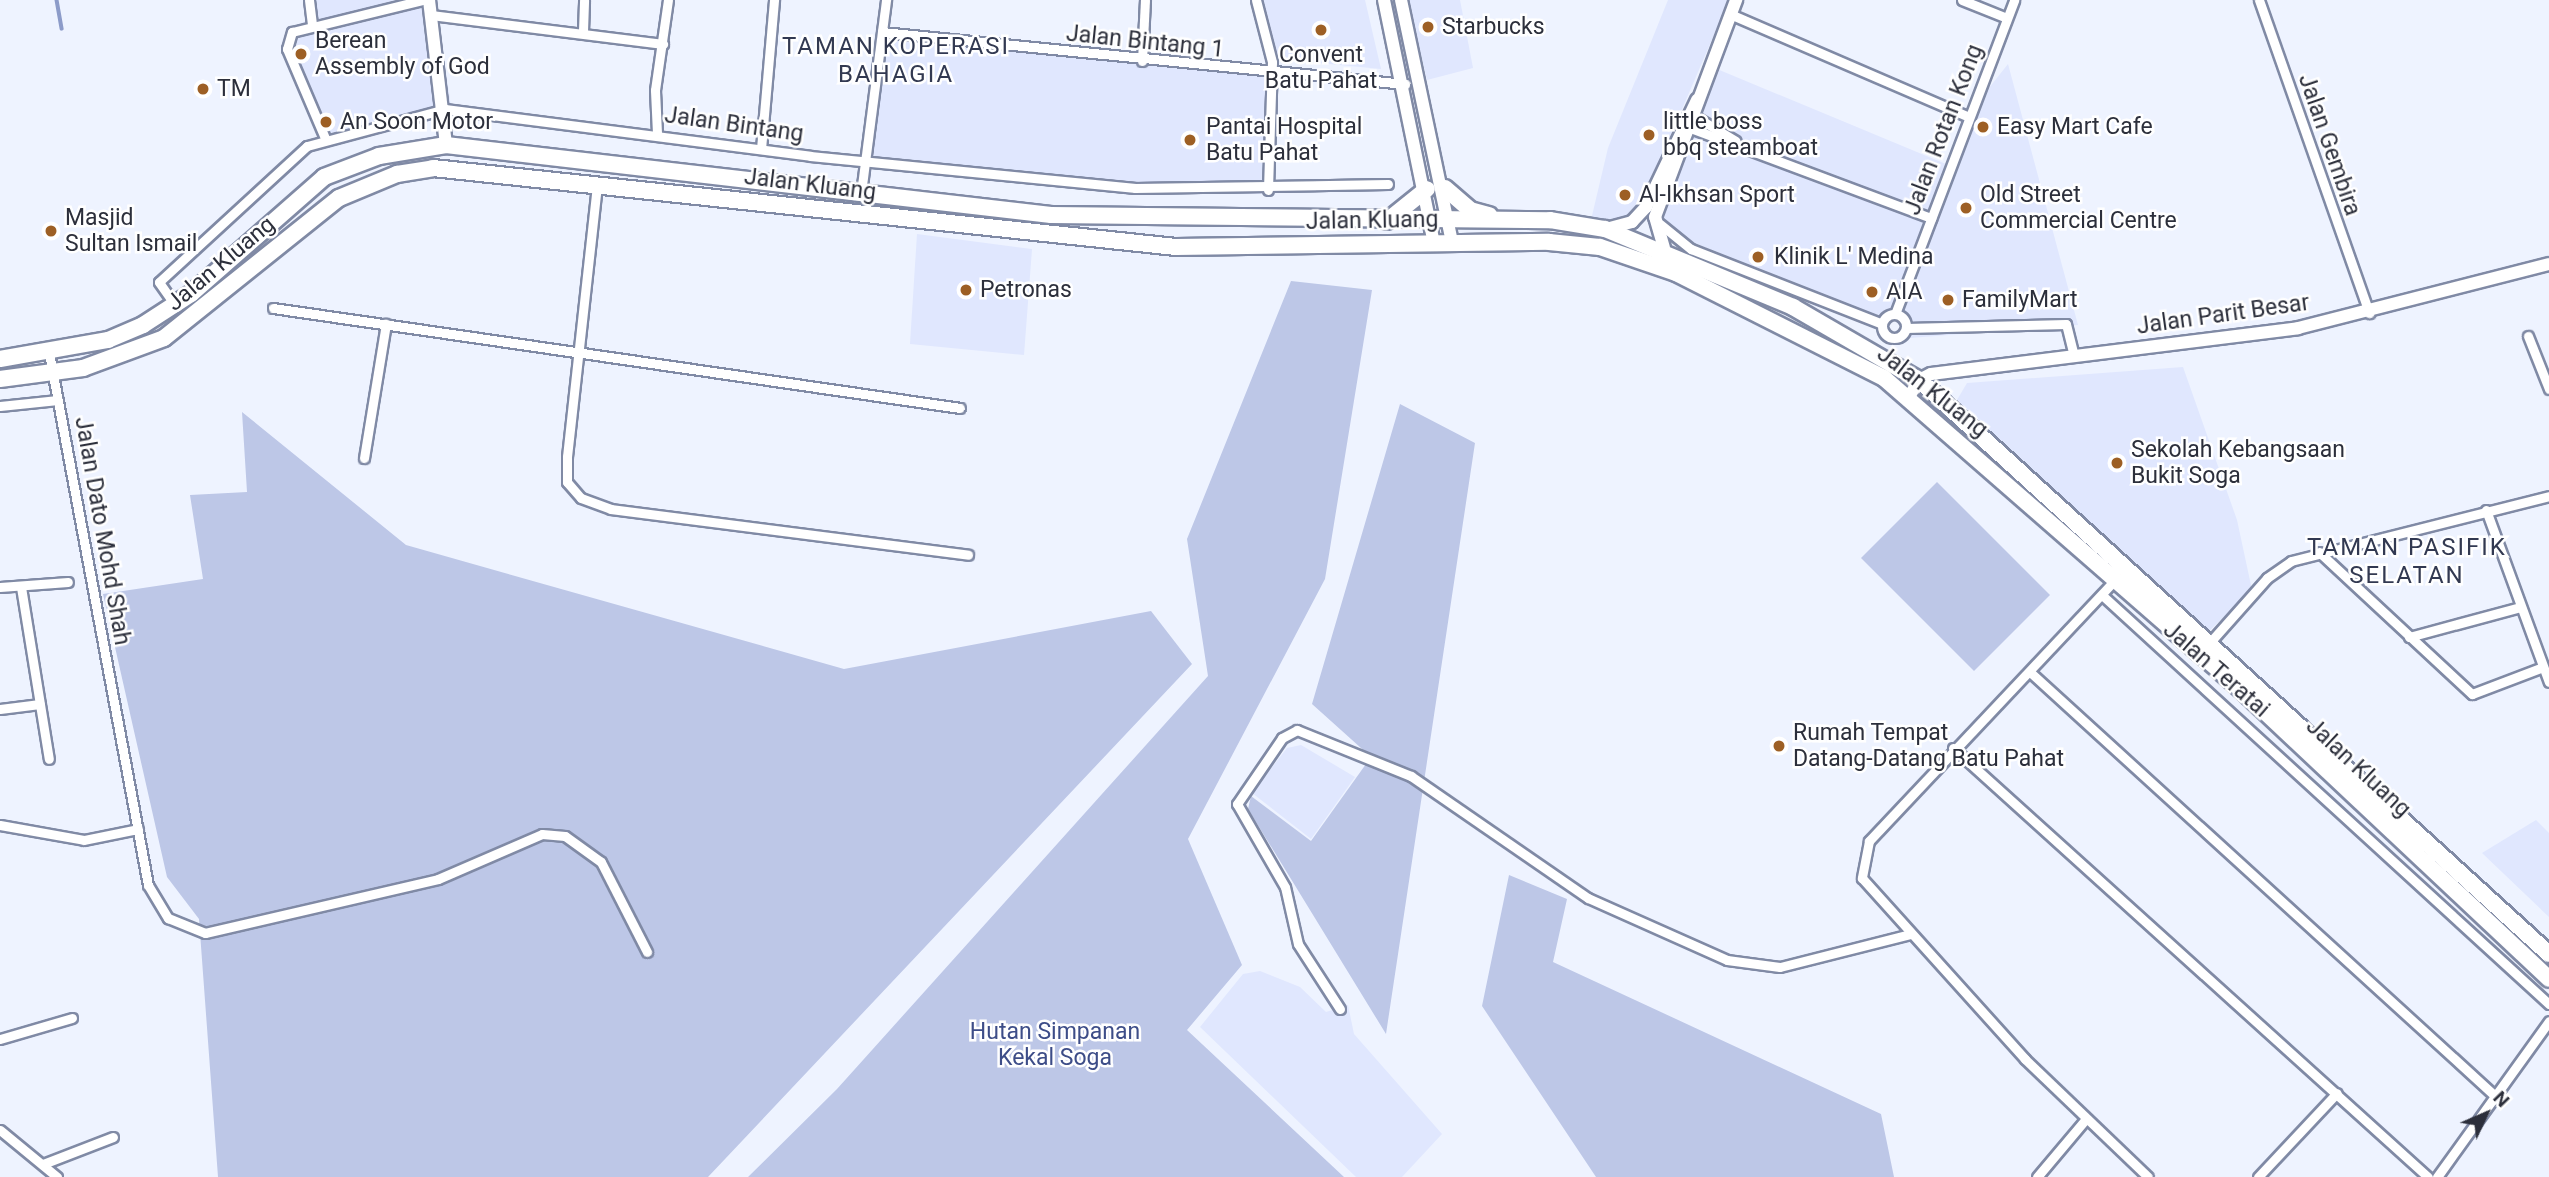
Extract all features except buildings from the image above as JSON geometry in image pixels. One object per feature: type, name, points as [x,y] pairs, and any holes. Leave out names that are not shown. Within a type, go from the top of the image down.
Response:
[{"type":"highway","name":"Jalan Kluang","points":[[0,359],[49,353],[108,340],[175,305],[324,177],[379,156],[446,145],[861,194],[1134,220],[1381,223],[1505,219],[1605,229],[1664,248],[1842,331],[1919,380],[2212,640],[2549,954]]},
{"type":"highway","name":"Jalan Kluang","points":[[0,379],[53,372],[123,357],[164,338],[361,185],[433,168],[1151,245],[1574,243],[1627,254],[1810,337],[1909,397],[2113,582],[2384,840],[2549,979]]},
{"type":"highway","points":[[1446,188],[1470,210],[1505,219]]},
{"type":"highway","points":[[1381,223],[1403,214],[1427,189]]},
{"type":"highway","points":[[2099,542],[2113,564],[2113,582]]},
{"type":"street","points":[[309,0],[312,23]]},
{"type":"street","points":[[325,138],[287,49],[292,32],[312,23],[422,0]]},
{"type":"street","points":[[429,0],[444,109],[446,145]]},
{"type":"street","points":[[583,31],[584,0]]},
{"type":"street","points":[[657,133],[668,0]]},
{"type":"street","points":[[761,149],[774,0]]},
{"type":"street","points":[[861,194],[863,160],[886,0]]},
{"type":"street","points":[[1142,61],[1145,0]]},
{"type":"street","points":[[1256,0],[1273,75],[1268,190]]},
{"type":"street","points":[[1384,0],[1427,189],[1434,243]]},
{"type":"street","points":[[1401,0],[1446,188],[1452,243]]},
{"type":"street","points":[[1605,229],[1632,222],[1646,207],[1689,120],[1736,0]]},
{"type":"street","points":[[1962,0],[2007,18]]},
{"type":"street","name":"Jalan Rotan Kong","points":[[1895,314],[2014,0]]},
{"type":"street","name":"Jalan Gembira","points":[[2259,0],[2367,307]]},
{"type":"street","points":[[1730,14],[1969,117]]},
{"type":"street","points":[[431,15],[583,31],[663,44]]},
{"type":"street","name":"Jalan Bintang 1","points":[[882,32],[1273,75],[1405,84]]},
{"type":"street","name":"Jalan Bintang","points":[[175,305],[159,282],[300,152],[325,138],[444,109],[657,133],[761,149],[1135,188],[1268,190],[1388,184]]},
{"type":"street","points":[[1689,120],[1931,218]]},
{"type":"street","points":[[1664,248],[1655,217],[1689,120]]},
{"type":"street","points":[[597,185],[567,457],[567,482],[581,498],[611,509],[968,555]]},
{"type":"street","points":[[1655,217],[1668,237],[1691,249],[1882,324],[1890,337],[1906,328],[2066,324],[2074,356]]},
{"type":"street","name":"Jalan Parit Besar","points":[[1919,380],[2074,356],[2246,337],[2549,264]]},
{"type":"street","points":[[273,308],[580,350],[960,408]]},
{"type":"street","points":[[1882,324],[1895,314],[1906,328]]},
{"type":"street","points":[[364,458],[386,324]]},
{"type":"street","points":[[2528,336],[2549,389]]},
{"type":"street","name":"Jalan Dato Mohd Shah","points":[[49,353],[112,695],[156,905],[187,930],[205,933],[438,879],[530,836],[565,836],[601,862],[647,952]]},
{"type":"street","points":[[1909,397],[1919,380]]},
{"type":"street","points":[[0,406],[58,400]]},
{"type":"street","points":[[2212,640],[2267,578],[2319,552],[2549,496]]},
{"type":"street","points":[[2486,510],[2549,682]]},
{"type":"street","points":[[2319,552],[2409,637],[2477,695],[2543,667]]},
{"type":"street","points":[[0,587],[68,582]]},
{"type":"street","points":[[2113,582],[2030,672],[1953,748],[1869,841],[1861,860],[1872,894],[2085,1120],[2148,1177]]},
{"type":"street","points":[[21,587],[49,759]]},
{"type":"street","name":"Jalan Teratai","points":[[2102,595],[2384,840],[2549,1004]]},
{"type":"street","points":[[2409,637],[2520,607]]},
{"type":"street","points":[[2030,672],[2494,1095]]},
{"type":"street","points":[[0,709],[40,704]]},
{"type":"street","points":[[1340,1009],[1298,944],[1284,887],[1237,804],[1282,738],[1297,730],[1411,776],[1588,898],[1727,960],[1780,967],[1910,934]]},
{"type":"street","points":[[1953,748],[2428,1177]]},
{"type":"street","points":[[0,825],[84,840],[138,829]]},
{"type":"street","points":[[0,1039],[72,1018]]},
{"type":"street","points":[[2437,1177],[2549,1021]]},
{"type":"street","points":[[2258,1177],[2337,1093]]},
{"type":"street","points":[[2037,1177],[2085,1120]]},
{"type":"street","points":[[0,1130],[57,1177]]},
{"type":"street","points":[[43,1164],[113,1137]]},
{"type":"shaded area","points":[[304,0],[435,0],[452,113],[323,143],[282,51],[288,29],[306,21]]},
{"type":"shaded area","name":"Convent Batu Pahat","points":[[1261,0],[1365,0],[1381,69],[1277,59]]},
{"type":"shaded area","points":[[1408,0],[1460,0],[1473,68],[1427,80]]},
{"type":"shaded area","points":[[1668,0],[1729,0],[1642,202],[1626,218],[1591,220],[1608,148]]},
{"type":"shaded area","points":[[879,27],[1277,71],[1272,194],[1134,192],[859,164]]},
{"type":"shaded area","points":[[2008,64],[2078,325],[1909,338],[1896,321],[1985,93]]},
{"type":"shaded area","points":[[1717,69],[1953,167],[1898,309],[1878,318],[1670,233],[1662,219]]},
{"type":"shaded area","points":[[917,234],[1032,249],[1024,355],[910,344]]},
{"type":"shaded area","name":"Sekolah Kebangsaan Bukit Soga","points":[[2183,367],[2237,520],[2252,590],[2207,633],[1954,405],[1967,383]]},
{"type":"shaded area","points":[[1301,745],[1355,777],[1311,839],[1252,793],[1287,748]]},
{"type":"shaded area","points":[[2536,820],[2549,833],[2549,917],[2482,853]]},
{"type":"shaded area","points":[[1260,971],[1300,987],[1326,1012],[1348,1005],[1354,1034],[1442,1134],[1402,1177],[1356,1177],[1200,1027],[1243,974]]},
{"type":"green space","name":"Hutan Simpanan Kekal Soga","points":[[1291,281],[1372,290],[1325,579],[1188,839],[1242,965],[1187,1030],[1344,1177],[748,1177],[837,1089],[1208,676],[1187,539]]},
{"type":"green space","points":[[1400,404],[1475,443],[1386,1034],[1248,809],[1251,796],[1311,841],[1371,757],[1312,704]]},
{"type":"green space","points":[[242,412],[406,545],[844,669],[1151,611],[1192,664],[708,1177],[218,1177],[199,919],[167,877],[103,594],[203,579],[190,495],[247,492]]},
{"type":"green space","points":[[1937,482],[2050,595],[1974,671],[1861,558]]},
{"type":"green space","points":[[1509,875],[1567,899],[1553,962],[1881,1114],[1894,1177],[1596,1177],[1482,1006]]},
{"type":"waterway","points":[[57,0],[62,29]]},
{"type":"place","name":"Starbucks","points":[[1428,27]]},
{"type":"place","name":"Convent Batu Pahat","points":[[1321,30]]},
{"type":"place","name":"Berean Assembly of God","points":[[301,54]]},
{"type":"place","name":"TM","points":[[203,89]]},
{"type":"place","name":"An Soon Motor","points":[[326,122]]},
{"type":"place","name":"Easy Mart Cafe","points":[[1983,127]]},
{"type":"place","name":"little boss bbq steamboat","points":[[1649,135]]},
{"type":"place","name":"Pantai Hospital Batu Pahat","points":[[1190,140]]},
{"type":"place","name":"Al-Ikhsan Sport","points":[[1625,195]]},
{"type":"place","name":"Old Street Commercial Centre","points":[[1966,208]]},
{"type":"place","name":"Masjid Sultan Ismail","points":[[51,231]]},
{"type":"place","name":"Klinik L' Medina","points":[[1758,257]]},
{"type":"place","name":"Petronas","points":[[966,290]]},
{"type":"place","name":"AIA","points":[[1872,292]]},
{"type":"place","name":"FamilyMart","points":[[1948,300]]},
{"type":"place","name":"Sekolah Kebangsaan Bukit Soga","points":[[2117,463]]},
{"type":"place","name":"Rumah Tempat Datang-Datang Batu Pahat","points":[[1779,746]]},
{"type":"district","name":"TAMAN KOPERASI BAHAGIA","points":[[896,61]]},
{"type":"district","name":"TAMAN PASIFIK SELATAN","points":[[2407,562]]}]
